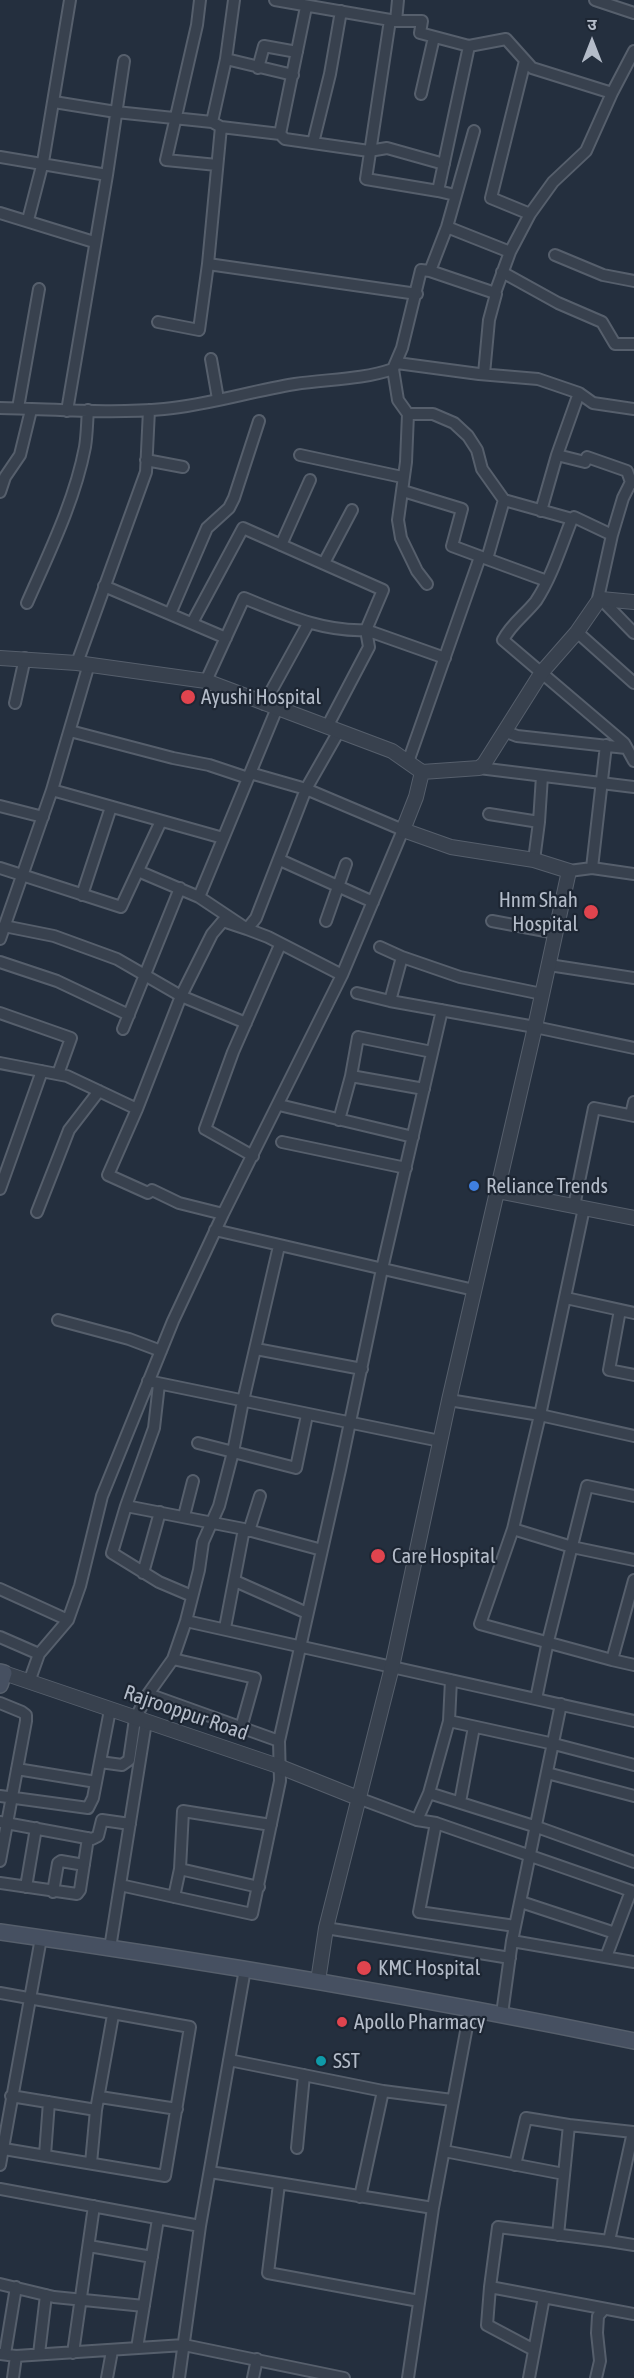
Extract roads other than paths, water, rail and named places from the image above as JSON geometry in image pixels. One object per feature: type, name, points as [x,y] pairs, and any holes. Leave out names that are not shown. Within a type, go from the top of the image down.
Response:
[{"type":"main road","points":[[0,1932],[245,1968],[502,2014],[634,2041]]},
{"type":"street","points":[[28,220],[43,162],[70,0]]},
{"type":"street","points":[[200,0],[197,24],[166,160],[218,165]]},
{"type":"street","points":[[158,322],[199,330],[218,165],[217,125],[234,0]]},
{"type":"street","points":[[275,0],[393,21],[422,21],[420,33],[469,46],[506,39],[532,68],[612,93]]},
{"type":"street","points":[[398,0],[369,151],[366,178],[455,195]]},
{"type":"street","points":[[595,0],[634,13]]},
{"type":"street","points":[[280,134],[306,7]]},
{"type":"street","points":[[313,143],[330,74],[341,11]]},
{"type":"street","points":[[421,94],[434,37]]},
{"type":"street","points":[[258,68],[264,46],[297,52]]},
{"type":"street","points":[[438,191],[469,46]]},
{"type":"street","points":[[484,375],[489,320],[495,293],[510,252],[530,214],[553,182],[586,152],[612,93],[634,54]]},
{"type":"street","points":[[226,59],[293,75]]},
{"type":"street","points":[[67,411],[107,174],[123,61]]},
{"type":"street","points":[[525,61],[491,198],[530,214]]},
{"type":"street","points":[[54,102],[280,134],[285,139],[369,151],[387,148],[444,164]]},
{"type":"street","points":[[430,271],[447,227],[474,131]]},
{"type":"street","points":[[0,156],[107,174]]},
{"type":"street","points":[[0,213],[94,242]]},
{"type":"street","points":[[447,227],[510,252]]},
{"type":"street","points":[[555,255],[603,275],[634,281]]},
{"type":"street","points":[[208,264],[417,294]]},
{"type":"street","points":[[427,584],[417,572],[401,538],[398,520],[403,490],[402,477],[406,462],[408,414],[398,400],[395,366],[417,294],[421,270],[495,293]]},
{"type":"street","points":[[502,272],[558,303],[602,322],[615,344],[634,344]]},
{"type":"street","points":[[18,408],[39,289]]},
{"type":"street","points":[[211,359],[218,399]]},
{"type":"street","points":[[0,408],[67,411],[166,409],[295,384],[338,381],[351,376],[370,377],[395,366],[538,379],[579,393],[593,404],[634,409]]},
{"type":"street","points":[[541,511],[557,455],[579,393]]},
{"type":"street","points":[[0,492],[5,477],[20,454],[31,410]]},
{"type":"street","points":[[27,603],[59,530],[75,480],[85,447],[88,410]]},
{"type":"street","points":[[0,939],[4,926],[4,911],[22,876],[70,731],[83,664],[104,586],[146,472],[149,410]]},
{"type":"street","points":[[408,414],[433,414],[454,423],[468,436],[477,450],[482,470],[504,500],[572,519],[574,517],[612,535]]},
{"type":"street","points":[[170,614],[207,528],[229,508],[234,498],[260,421]]},
{"type":"street","points":[[300,455],[402,477]]},
{"type":"street","points":[[479,768],[542,672],[577,632],[599,601],[612,535],[623,498],[633,483],[627,471],[587,458],[585,462],[557,455]]},
{"type":"street","points":[[147,460],[183,467]]},
{"type":"street","points":[[281,544],[310,480]]},
{"type":"street","points":[[403,490],[462,509],[452,546],[547,581]]},
{"type":"street","points":[[408,762],[504,500]]},
{"type":"street","points":[[324,563],[352,510]]},
{"type":"street","points":[[572,519],[547,581],[535,601],[508,629],[503,640],[626,748],[634,760]]},
{"type":"street","points":[[192,623],[243,528],[383,590],[366,630],[369,647],[306,789],[255,918],[247,929]]},
{"type":"street","points":[[104,586],[226,638]]},
{"type":"street","points":[[206,681],[244,598],[308,624],[366,630],[445,658]]},
{"type":"street","points":[[599,601],[634,602]]},
{"type":"street","points":[[599,601],[634,633]]},
{"type":"street","points":[[199,897],[249,775],[271,706],[308,624]]},
{"type":"street","points":[[577,632],[634,683]]},
{"type":"street","points":[[0,658],[83,664],[206,681],[392,751],[422,772],[479,768],[634,787]]},
{"type":"street","points":[[15,703],[24,658]]},
{"type":"street","points":[[70,731],[306,789],[403,830],[451,847],[534,860],[569,871],[592,868],[634,874]]},
{"type":"street","points":[[504,731],[517,736],[626,748]]},
{"type":"street","points":[[592,868],[606,745]]},
{"type":"street","points":[[29,1682],[39,1654],[68,1620],[80,1586],[102,1496],[153,1382],[161,1351],[215,1230],[342,975],[416,798],[422,772]]},
{"type":"street","points":[[534,860],[542,776]]},
{"type":"street","points":[[52,790],[223,838]]},
{"type":"street","points":[[0,806],[43,817]]},
{"type":"street","points":[[82,895],[111,807]]},
{"type":"street","points":[[489,814],[539,822]]},
{"type":"street","points":[[0,868],[121,907],[161,821]]},
{"type":"street","points":[[279,860],[373,902]]},
{"type":"street","points":[[326,921],[346,864]]},
{"type":"street","points":[[138,870],[199,897],[247,929]]},
{"type":"street","points":[[318,1981],[326,1928],[393,1667],[449,1400],[569,871]]},
{"type":"street","points":[[123,1029],[180,888]]},
{"type":"street","points":[[223,1214],[180,1203],[152,1190],[148,1193],[108,1175],[137,1109],[181,996],[212,934],[223,921],[247,929],[342,975]]},
{"type":"street","points":[[492,921],[556,933]]},
{"type":"street","points":[[4,926],[54,936],[117,959],[181,996],[246,1023]]},
{"type":"street","points":[[253,1156],[205,1129],[246,1023],[280,945]]},
{"type":"street","points":[[380,946],[402,957],[460,977],[542,994]]},
{"type":"street","points":[[390,1001],[402,957]]},
{"type":"street","points":[[0,962],[57,981],[129,1015]]},
{"type":"street","points":[[549,965],[634,978]]},
{"type":"street","points":[[357,993],[634,1048]]},
{"type":"street","points":[[120,1885],[252,1914],[280,1781],[279,1741],[382,1269],[442,1010]]},
{"type":"street","points":[[0,1013],[71,1038],[58,1074]]},
{"type":"street","points":[[339,1120],[351,1076],[358,1037],[432,1052]]},
{"type":"street","points":[[0,1063],[58,1074],[137,1109]]},
{"type":"street","points":[[0,1189],[42,1071]]},
{"type":"street","points":[[351,1076],[424,1089]]},
{"type":"street","points":[[38,1212],[69,1130],[99,1091]]},
{"type":"street","points":[[634,1102],[633,1116],[594,1108],[566,1298],[513,1529],[480,1624],[634,1665]]},
{"type":"street","points":[[279,1105],[413,1137]]},
{"type":"street","points":[[282,1142],[406,1168]]},
{"type":"street","points":[[497,1191],[634,1218]]},
{"type":"street","points":[[215,1230],[474,1290]]},
{"type":"street","points":[[100,1762],[122,1765],[129,1760],[148,1694],[173,1659],[186,1621],[199,1570],[203,1542],[219,1506],[233,1452],[279,1246]]},
{"type":"street","points":[[566,1298],[634,1313]]},
{"type":"street","points":[[620,1310],[609,1370],[634,1375]]},
{"type":"street","points":[[58,1320],[129,1339],[161,1351]]},
{"type":"street","points":[[256,1349],[362,1369]]},
{"type":"street","points":[[153,1382],[440,1441]]},
{"type":"street","points":[[153,1382],[154,1428],[112,1553],[143,1573],[192,1596]]},
{"type":"street","points":[[449,1400],[540,1415],[634,1436]]},
{"type":"street","points":[[198,1443],[296,1468],[307,1414]]},
{"type":"street","points":[[184,1516],[193,1481]]},
{"type":"street","points":[[536,1699],[548,1641],[587,1486],[634,1496]]},
{"type":"street","points":[[225,1628],[247,1530],[260,1496]]},
{"type":"street","points":[[126,1506],[212,1522],[322,1550]]},
{"type":"street","points":[[143,1573],[160,1512]]},
{"type":"street","points":[[513,1529],[572,1547],[634,1560]]},
{"type":"street","points":[[612,1660],[634,1580]]},
{"type":"street","points":[[235,1581],[308,1613]]},
{"type":"street","points":[[0,1589],[68,1620]]},
{"type":"street","points":[[186,1621],[634,1721]]},
{"type":"street","points":[[0,1636],[39,1654]]},
{"type":"street","points":[[173,1659],[255,1678],[241,1728]]},
{"type":"street","name":"Rajrooppur Road","points":[[1,1677],[29,1682],[278,1766],[358,1798]]},
{"type":"street","points":[[417,1820],[429,1793],[449,1721],[451,1680]]},
{"type":"street","points":[[148,1694],[279,1741]]},
{"type":"street","points":[[0,1703],[26,1715],[17,1769],[6,1797],[0,1861]]},
{"type":"street","points":[[502,2014],[512,1941],[561,1704]]},
{"type":"street","points":[[6,1797],[88,1808],[91,1805],[110,1710]]},
{"type":"street","points":[[110,1948],[130,1824],[141,1721]]},
{"type":"street","points":[[449,1721],[554,1744],[634,1765]]},
{"type":"street","points":[[460,1802],[474,1727]]},
{"type":"street","points":[[17,1769],[96,1782]]},
{"type":"street","points":[[547,1773],[634,1796]]},
{"type":"street","points":[[429,1793],[537,1827],[634,1862]]},
{"type":"street","points":[[358,1798],[632,1892],[606,1957]]},
{"type":"street","points":[[174,1897],[180,1869],[183,1811],[271,1825]]},
{"type":"street","points":[[3,1822],[96,1839],[102,1820],[130,1824]]},
{"type":"street","points":[[435,1823],[419,1912],[516,1926]]},
{"type":"street","points":[[26,1887],[36,1828]]},
{"type":"street","points":[[0,1883],[77,1894],[80,1890],[88,1838]]},
{"type":"street","points":[[53,1892],[58,1863],[61,1861],[84,1865]]},
{"type":"street","points":[[180,1869],[259,1887]]},
{"type":"street","points":[[520,1902],[615,1933]]},
{"type":"street","points":[[326,1928],[510,1958]]},
{"type":"street","points":[[0,2165],[41,1938]]},
{"type":"street","points":[[512,1941],[634,1962]]},
{"type":"street","points":[[179,2378],[200,2226],[245,1968]]},
{"type":"street","points":[[0,1994],[190,2027],[165,2176],[4,2149]]},
{"type":"street","points":[[408,2378],[433,2208],[470,2010]]},
{"type":"street","points":[[91,2163],[96,2110],[114,2015]]},
{"type":"street","points":[[229,2060],[383,2091],[452,2100]]},
{"type":"street","points":[[297,2148],[303,2074]]},
{"type":"street","points":[[360,2197],[383,2091]]},
{"type":"street","points":[[11,2096],[96,2110]]},
{"type":"street","points":[[100,2097],[177,2109]]},
{"type":"street","points":[[45,2155],[49,2102]]},
{"type":"street","points":[[515,2165],[526,2118],[633,2132],[609,2241]]},
{"type":"street","points":[[558,2235],[569,2125]]},
{"type":"street","points":[[444,2151],[564,2174]]},
{"type":"street","points":[[210,2172],[433,2208]]},
{"type":"street","points":[[279,2184],[268,2273],[419,2301]]},
{"type":"street","points":[[0,2189],[200,2226]]},
{"type":"street","points":[[73,2353],[94,2206]]},
{"type":"street","points":[[137,2348],[158,2219]]},
{"type":"street","points":[[534,2350],[487,2325],[498,2227],[634,2245]]},
{"type":"street","points":[[89,2246],[152,2257]]},
{"type":"street","points":[[0,2283],[46,2295],[144,2306]]},
{"type":"street","points":[[13,2378],[7,2355],[16,2287]]},
{"type":"street","points":[[490,2287],[634,2314]]},
{"type":"street","points":[[39,2354],[46,2295]]},
{"type":"street","points":[[529,2378],[544,2297]]},
{"type":"street","points":[[596,2378],[600,2361],[598,2316],[604,2309]]},
{"type":"street","points":[[7,2355],[112,2351],[184,2345],[344,2378]]},
{"type":"street","points":[[106,2378],[112,2351]]},
{"type":"street","points":[[253,2378],[257,2360]]},
{"type":"place","name":"Ayushi Hospital","points":[[188,697]]},
{"type":"place","name":"Hnm Shah Hospital","points":[[591,912]]},
{"type":"place","name":"Reliance Trends","points":[[474,1186]]},
{"type":"place","name":"Care Hospital","points":[[378,1556]]},
{"type":"place","name":"KMC Hospital","points":[[364,1968]]},
{"type":"place","name":"Apollo Pharmacy","points":[[342,2022]]},
{"type":"place","name":"SST","points":[[321,2061]]}]
